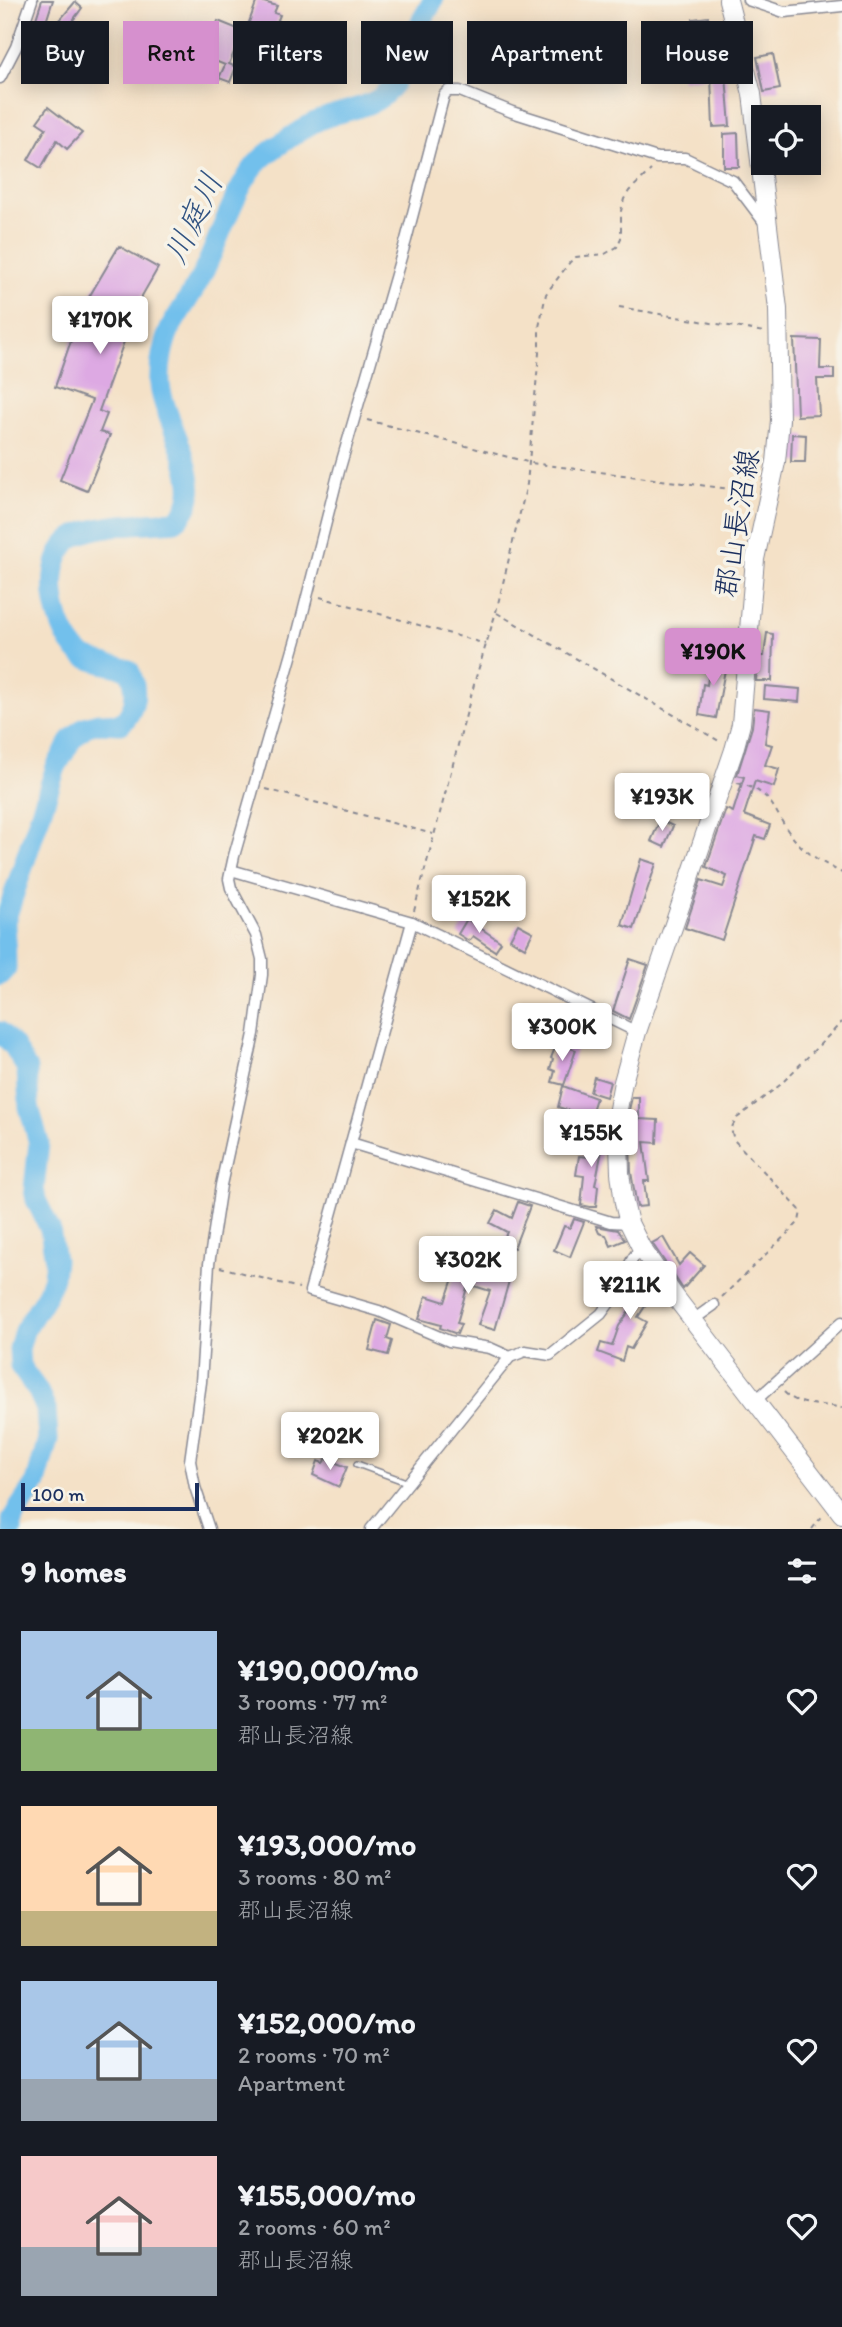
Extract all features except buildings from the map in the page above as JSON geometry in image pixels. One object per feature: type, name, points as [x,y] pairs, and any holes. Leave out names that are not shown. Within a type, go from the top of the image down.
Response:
[{"type":"main road","name":"郡山長沼線","points":[[733,2],[752,94],[779,309],[780,419],[776,462],[755,559],[741,724],[637,1032],[623,1082],[618,1109],[620,1173],[629,1223],[641,1247],[693,1320],[838,1508]]},
{"type":"street","points":[[0,78],[16,47],[32,0]]},
{"type":"street","points":[[748,0],[784,12],[842,6]]},
{"type":"street","points":[[209,1529],[195,1487],[190,1461],[202,1369],[209,1264],[221,1185],[251,1055],[262,975],[260,948],[229,879],[444,95],[448,91],[460,91],[512,112],[657,158],[685,158],[733,181],[767,227]]},
{"type":"street","points":[[231,870],[412,922],[637,1032]]},
{"type":"street","points":[[412,922],[310,1291],[379,1311],[449,1340],[490,1348],[510,1357]]},
{"type":"street","points":[[351,1143],[611,1222],[629,1223]]},
{"type":"street","points":[[371,1529],[510,1357],[526,1351],[550,1354],[569,1341],[607,1307],[641,1247]]},
{"type":"street","points":[[693,1320],[714,1305]]},
{"type":"street","points":[[755,1401],[842,1322]]},
{"type":"lane","points":[[357,1464],[409,1483]]},
{"type":"path","points":[[412,922],[476,677],[488,645],[512,554],[531,463],[540,327],[546,294],[576,257],[604,254],[617,247],[621,238],[624,199],[654,167],[657,158]]},
{"type":"path","points":[[619,307],[779,334]]},
{"type":"path","points":[[355,418],[531,463],[719,486],[768,495]]},
{"type":"path","points":[[308,593],[488,645]]},
{"type":"path","points":[[496,612],[734,750]]},
{"type":"path","points":[[722,780],[750,786],[764,795],[777,810],[796,841],[814,858],[842,873]]},
{"type":"path","points":[[256,786],[434,835]]},
{"type":"path","points":[[714,1305],[799,1222],[801,1211],[734,1140],[732,1125],[746,1109],[780,1085],[842,1023]]},
{"type":"path","points":[[209,1264],[310,1291]]},
{"type":"path","points":[[776,1383],[786,1395],[796,1401],[842,1408]]},
{"type":"path","points":[[812,1529],[838,1508]]},
{"type":"waterway","name":"川庭川","points":[[0,975],[6,968],[5,921],[56,767],[72,739],[85,727],[98,723],[121,724],[133,705],[135,691],[129,670],[83,656],[62,628],[54,594],[54,577],[63,547],[74,537],[96,529],[175,521],[186,508],[190,493],[189,475],[160,384],[162,355],[171,327],[199,280],[236,197],[260,160],[312,124],[370,103],[386,94],[398,77],[433,0]]},
{"type":"waterway","name":"川庭川","points":[[0,1032],[13,1045],[27,1069],[29,1107],[39,1143],[34,1189],[36,1200],[50,1229],[55,1260],[47,1294],[24,1331],[19,1349],[20,1366],[38,1391],[46,1409],[48,1439],[36,1483],[12,1520],[12,1529]]}]
